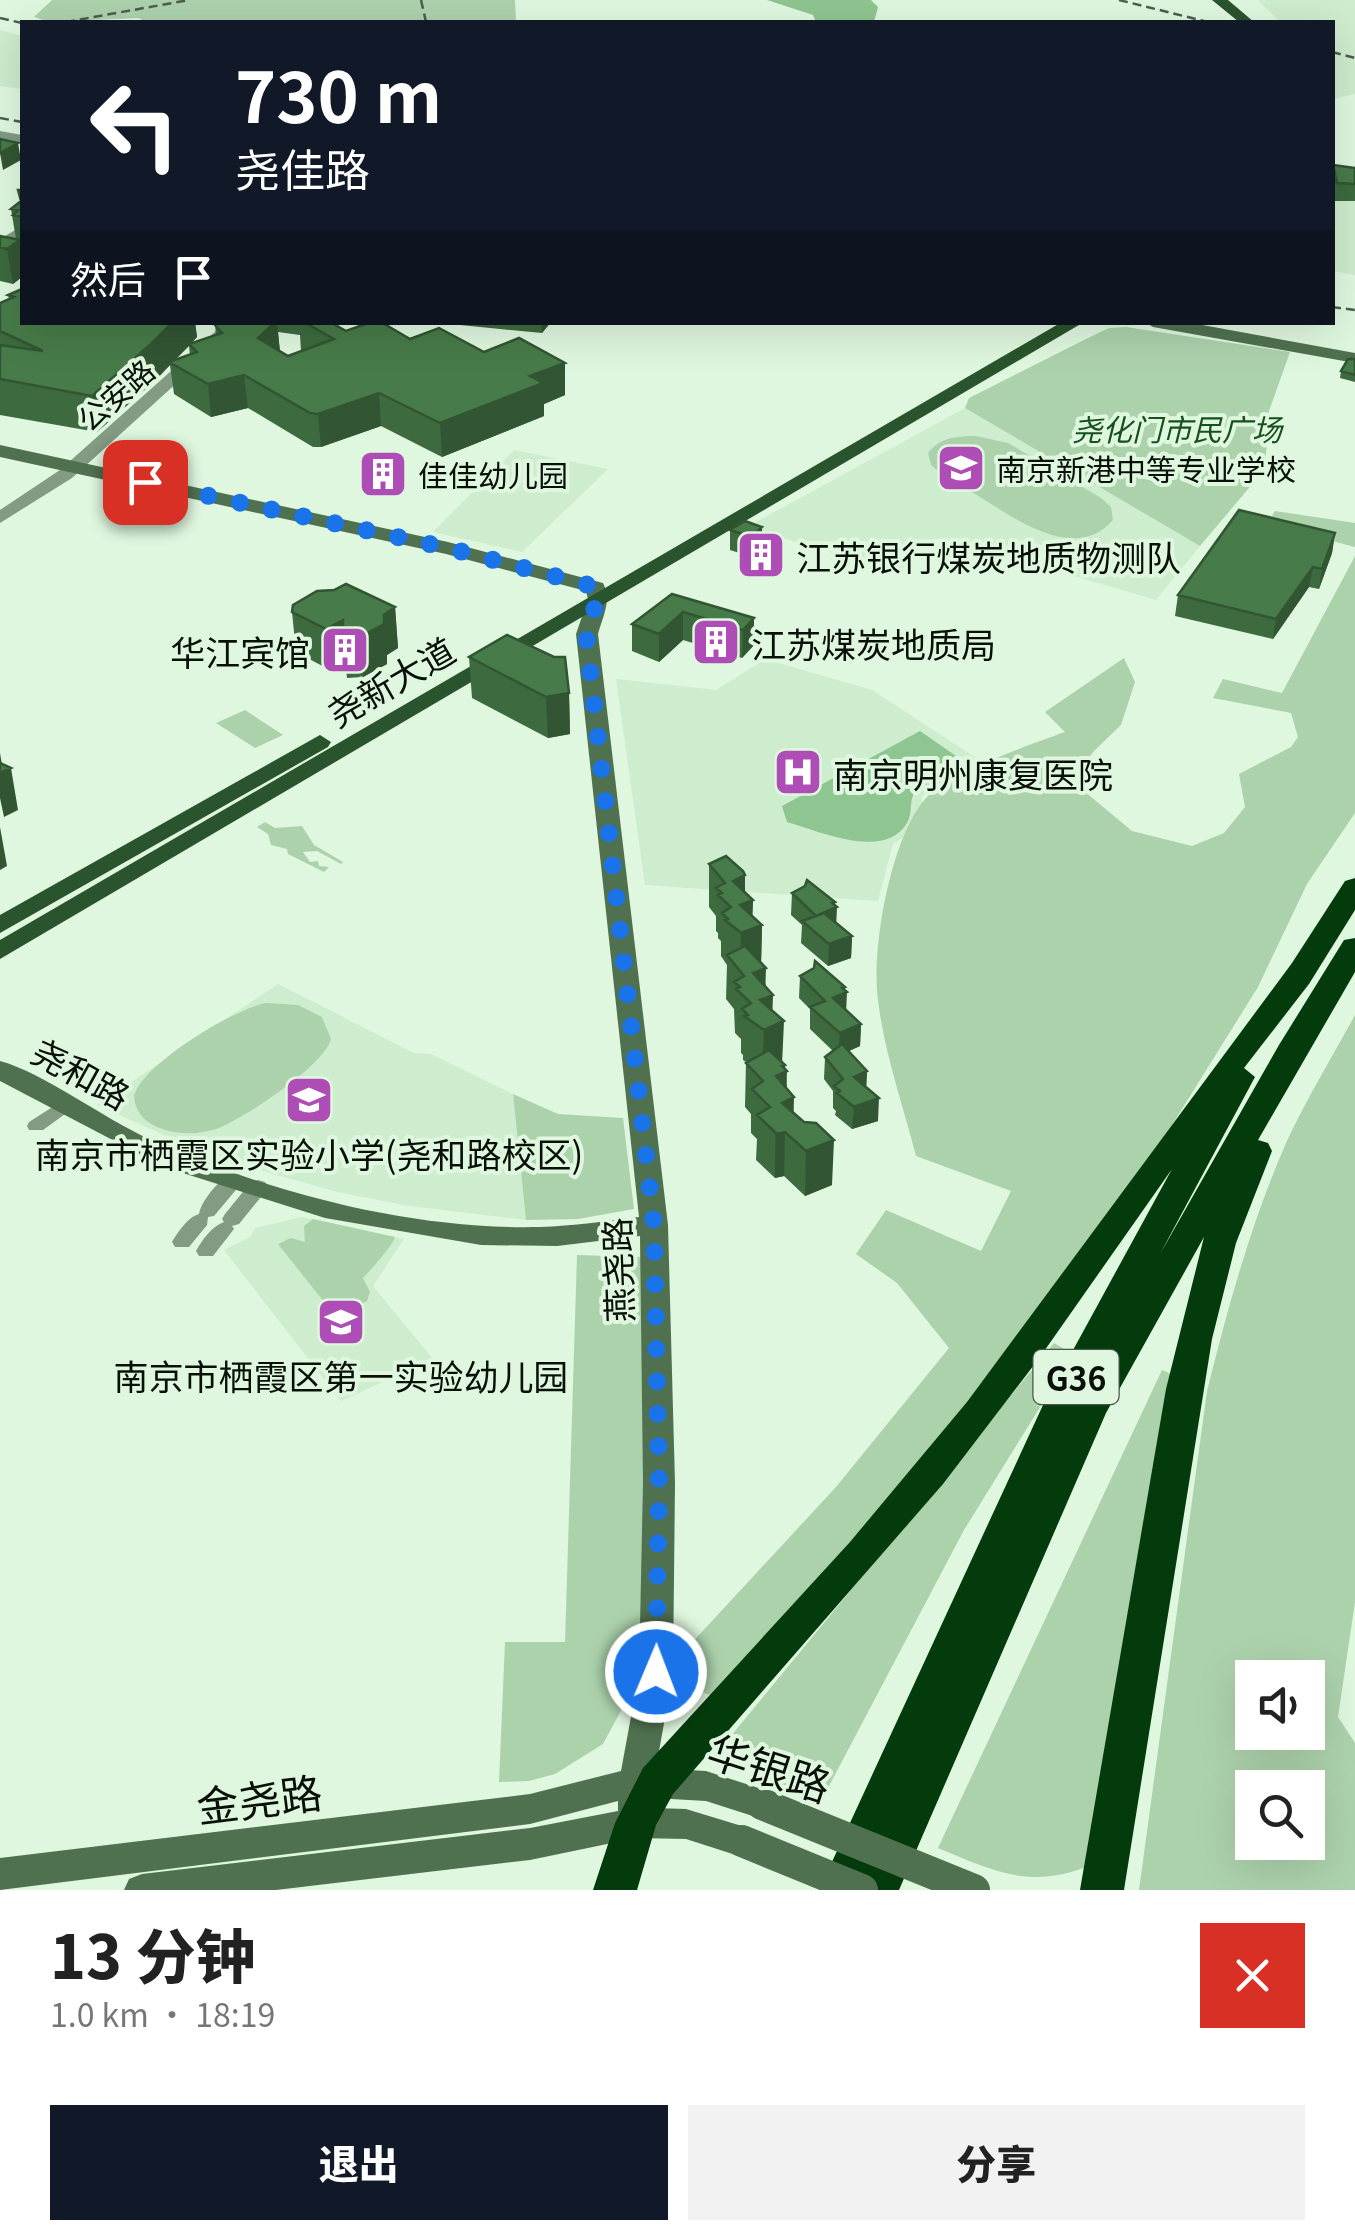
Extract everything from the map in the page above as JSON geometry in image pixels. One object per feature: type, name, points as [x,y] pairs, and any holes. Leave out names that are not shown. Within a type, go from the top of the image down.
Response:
[{"type":"highway","name":"G36","points":[[842,1890],[1061,1405],[1264,1031],[1355,886]]},
{"type":"highway","name":"G36","points":[[877,1890],[1088,1412],[1295,1045],[1355,947]]},
{"type":"highway","points":[[614,1890],[643,1796],[929,1476],[1152,1177],[1225,1066],[1310,960]]},
{"type":"highway","points":[[1102,1890],[1134,1714],[1186,1374],[1214,1265],[1241,1181],[1355,968]]},
{"type":"main road","points":[[1219,0],[1251,11]]},
{"type":"main road","name":"尧新大道","points":[[0,950],[1037,325]]},
{"type":"main road","name":"尧新大道","points":[[0,926],[1071,325]]},
{"type":"main road","points":[[1172,325],[1355,354]]},
{"type":"main road","points":[[1212,325],[1355,354]]},
{"type":"main road","points":[[0,451],[594,594]]},
{"type":"main road","points":[[0,461],[70,470]]},
{"type":"main road","name":"燕尧路","points":[[594,594],[586,634],[654,1225],[659,1483],[656,1672],[643,1796]]},
{"type":"main road","name":"尧和路","points":[[0,1070],[136,1144],[245,1184],[411,1225],[525,1237],[654,1225]]},
{"type":"main road","name":"华银路","points":[[530,1809],[706,1786],[762,1804],[974,1890]]},
{"type":"main road","points":[[142,1890],[530,1844],[643,1796]]},
{"type":"main road","name":"华银路","points":[[643,1796],[686,1824],[862,1890]]},
{"type":"main road","name":"金尧路","points":[[0,1874],[530,1809]]},
{"type":"street","name":"公安路","points":[[0,518],[70,470],[233,325]]},
{"type":"street","points":[[36,1126],[65,1105]]},
{"type":"street","points":[[182,1242],[203,1216],[245,1184]]},
{"type":"street","points":[[206,1251],[228,1224],[245,1184]]},
{"type":"shaded area","points":[[767,0],[871,0],[878,7],[875,20],[815,20],[813,15]]},
{"type":"shaded area","points":[[1258,0],[1355,0],[1355,94],[1335,99],[1335,20],[1278,20]]},
{"type":"shaded area","points":[[0,30],[20,35],[20,89],[0,86]]},
{"type":"shaded area","points":[[1335,173],[1355,176],[1355,275],[1335,271]]},
{"type":"shaded area","name":"南京新港中等专业学校","points":[[965,408],[1200,546],[1156,600],[951,540],[935,539],[897,573],[747,527]]},
{"type":"shaded area","points":[[514,450],[608,469],[522,552],[433,532]]},
{"type":"shaded area","name":"南京明州康复医院","points":[[765,659],[872,690],[984,763],[922,796],[922,812],[911,832],[893,844],[878,901],[645,885],[616,679],[716,690]]},
{"type":"shaded area","points":[[920,731],[969,765],[950,781],[914,793],[909,819],[897,834],[868,842],[787,822],[782,806]]},
{"type":"shaded area","name":"南京市栖霞区实验小学(尧和路校区)","points":[[278,984],[414,1053],[431,1054],[513,1094],[526,1220],[409,1206],[337,1192],[214,1157],[97,1105]]},
{"type":"shaded area","name":"南京市栖霞区第一实验幼儿园","points":[[302,1217],[404,1239],[373,1286],[433,1359],[341,1401],[224,1250],[250,1237],[255,1228]]},
{"type":"green space","points":[[52,0],[515,0],[516,20],[43,20],[34,17]]},
{"type":"green space","name":"尧化门市民广场","points":[[1126,327],[1290,352],[1269,411],[1265,469],[1200,546],[965,408],[969,398],[1092,336],[1109,328]]},
{"type":"green space","points":[[976,436],[1008,443],[1101,498],[1111,507],[1113,520],[1098,532],[1081,538],[1044,532],[931,465],[928,453],[938,444],[956,437]]},
{"type":"green space","points":[[1275,511],[1355,523],[1355,547],[1267,524]]},
{"type":"green space","points":[[1355,556],[1355,813],[1307,884],[1258,987],[1129,1194],[979,1395],[727,1685],[709,1695],[683,1682],[675,1661],[836,1487],[949,1348],[897,1283],[856,1254],[886,1210],[981,1251],[1011,1191],[916,1156],[889,1059],[878,1000],[878,952],[886,894],[914,815],[927,797],[953,779],[1065,732],[1045,712],[1124,658],[1135,682],[1121,725],[1094,751],[1072,781],[1132,831],[1192,846],[1224,833],[1245,807],[1239,774],[1291,747],[1298,737],[1291,713],[1213,698],[1223,679],[1282,693]]},
{"type":"green space","points":[[245,710],[283,735],[255,748],[216,723]]},
{"type":"green space","points":[[265,822],[275,828],[302,826],[314,845],[343,862],[317,851],[303,852],[310,862],[318,861],[319,866],[329,867],[324,872],[288,854],[287,849],[271,845],[268,834],[257,827]]},
{"type":"green space","points":[[266,1003],[298,1005],[322,1017],[331,1039],[314,1063],[262,1103],[216,1129],[178,1132],[162,1129],[143,1118],[134,1096],[154,1069],[212,1027]]},
{"type":"green space","points":[[1355,1015],[1355,1602],[1338,1717],[1355,1743],[1355,1890],[1139,1890],[1207,1391],[1241,1265],[1273,1173]]},
{"type":"green space","points":[[513,1094],[558,1114],[623,1118],[634,1209],[578,1219],[526,1220]]},
{"type":"green space","points":[[313,1219],[395,1237],[363,1278],[370,1292],[367,1301],[336,1317],[278,1244],[291,1238],[305,1242],[304,1226]]},
{"type":"green space","points":[[577,1255],[643,1257],[644,1585],[638,1679],[603,1744],[555,1774],[529,1781],[499,1782],[505,1642],[565,1642]]},
{"type":"green space","points":[[1054,1343],[1073,1354],[964,1530],[819,1805],[765,1781],[746,1764],[731,1736]]},
{"type":"green space","points":[[1162,1370],[1183,1379],[1093,1864],[1072,1872],[1033,1877],[998,1871],[938,1848]]},
{"type":"building","points":[[0,139],[18,143],[0,153]]},
{"type":"building","points":[[1335,165],[1355,168],[1355,184],[1337,183]]},
{"type":"building","points":[[20,202],[20,217],[13,215],[19,210],[11,209]]},
{"type":"building","points":[[0,236],[20,240],[7,249],[0,247]]},
{"type":"building","points":[[20,290],[20,325],[170,325],[92,396],[0,379],[0,345],[43,351],[0,331],[0,303],[14,297],[8,295]]},
{"type":"building","points":[[215,325],[272,325],[258,338],[288,356],[334,339],[309,325],[335,325],[346,331],[363,325],[386,325],[410,339],[439,328],[484,352],[519,338],[565,363],[530,376],[543,383],[440,423],[379,393],[318,414],[244,375],[208,384],[169,362],[197,352],[189,344],[222,333]]},
{"type":"building","points":[[1348,359],[1355,359],[1355,375],[1341,371]]},
{"type":"building","points":[[1239,510],[1335,533],[1322,569],[1313,567],[1276,619],[1178,595]]},
{"type":"building","points":[[745,521],[762,527],[752,537],[730,530]]},
{"type":"building","points":[[346,584],[395,607],[384,615],[384,624],[360,637],[343,638],[343,620],[326,629],[292,612],[293,605],[317,591],[334,590]]},
{"type":"building","points":[[672,594],[754,618],[743,630],[683,612],[659,634],[632,624]]},
{"type":"building","points":[[507,635],[554,657],[565,657],[569,693],[546,697],[469,657]]},
{"type":"building","points":[[726,856],[745,875],[733,881],[753,900],[740,905],[762,925],[741,933],[725,920],[728,919],[722,913],[731,907],[716,888],[725,883],[709,864]]},
{"type":"building","points":[[807,880],[837,907],[816,916],[792,893],[805,886]]},
{"type":"building","points":[[824,913],[852,936],[829,944],[802,921]]},
{"type":"building","points":[[745,946],[766,968],[753,973],[773,995],[760,1000],[784,1021],[764,1030],[744,1016],[748,1015],[742,1009],[751,1003],[734,982],[744,976],[727,955]]},
{"type":"building","points":[[815,961],[845,987],[842,988],[847,992],[833,998],[861,1024],[840,1033],[810,1007],[825,1001],[800,976],[814,968]]},
{"type":"building","points":[[842,1044],[867,1071],[854,1077],[879,1098],[854,1107],[837,1093],[840,1091],[834,1086],[843,1079],[825,1057]]},
{"type":"building","points":[[769,1050],[785,1065],[782,1066],[787,1071],[776,1076],[794,1097],[782,1103],[804,1122],[816,1123],[834,1140],[806,1151],[785,1132],[777,1134],[757,1115],[770,1107],[752,1089],[763,1081],[746,1063]]},
{"type":"railway","points":[[77,20],[189,0]]},
{"type":"railway","points":[[421,0],[426,20]]},
{"type":"railway","points":[[1119,0],[1200,20]]},
{"type":"railway","points":[[0,18],[20,23]]},
{"type":"railway","points":[[1335,53],[1355,58]]},
{"type":"railway","points":[[0,118],[20,122]]},
{"type":"railway","points":[[1335,307],[1355,310]]},
{"type":"place","name":"南京新港中等专业学校","points":[[961,468]]},
{"type":"place","name":"佳佳幼儿园","points":[[383,474]]},
{"type":"place","name":"江苏银行煤炭地质物测队","points":[[761,555]]},
{"type":"place","name":"江苏煤炭地质局","points":[[716,642]]},
{"type":"place","name":"华江宾馆","points":[[345,650]]},
{"type":"place","name":"南京明州康复医院","points":[[798,772]]},
{"type":"place","name":"南京市栖霞区实验小学(尧和路校区)","points":[[309,1100]]},
{"type":"place","name":"南京市栖霞区第一实验幼儿园","points":[[341,1322]]},
{"type":"route","points":[[145,482],[448,548],[596,587],[598,598],[586,634],[654,1225],[659,1483],[656,1672]]}]
